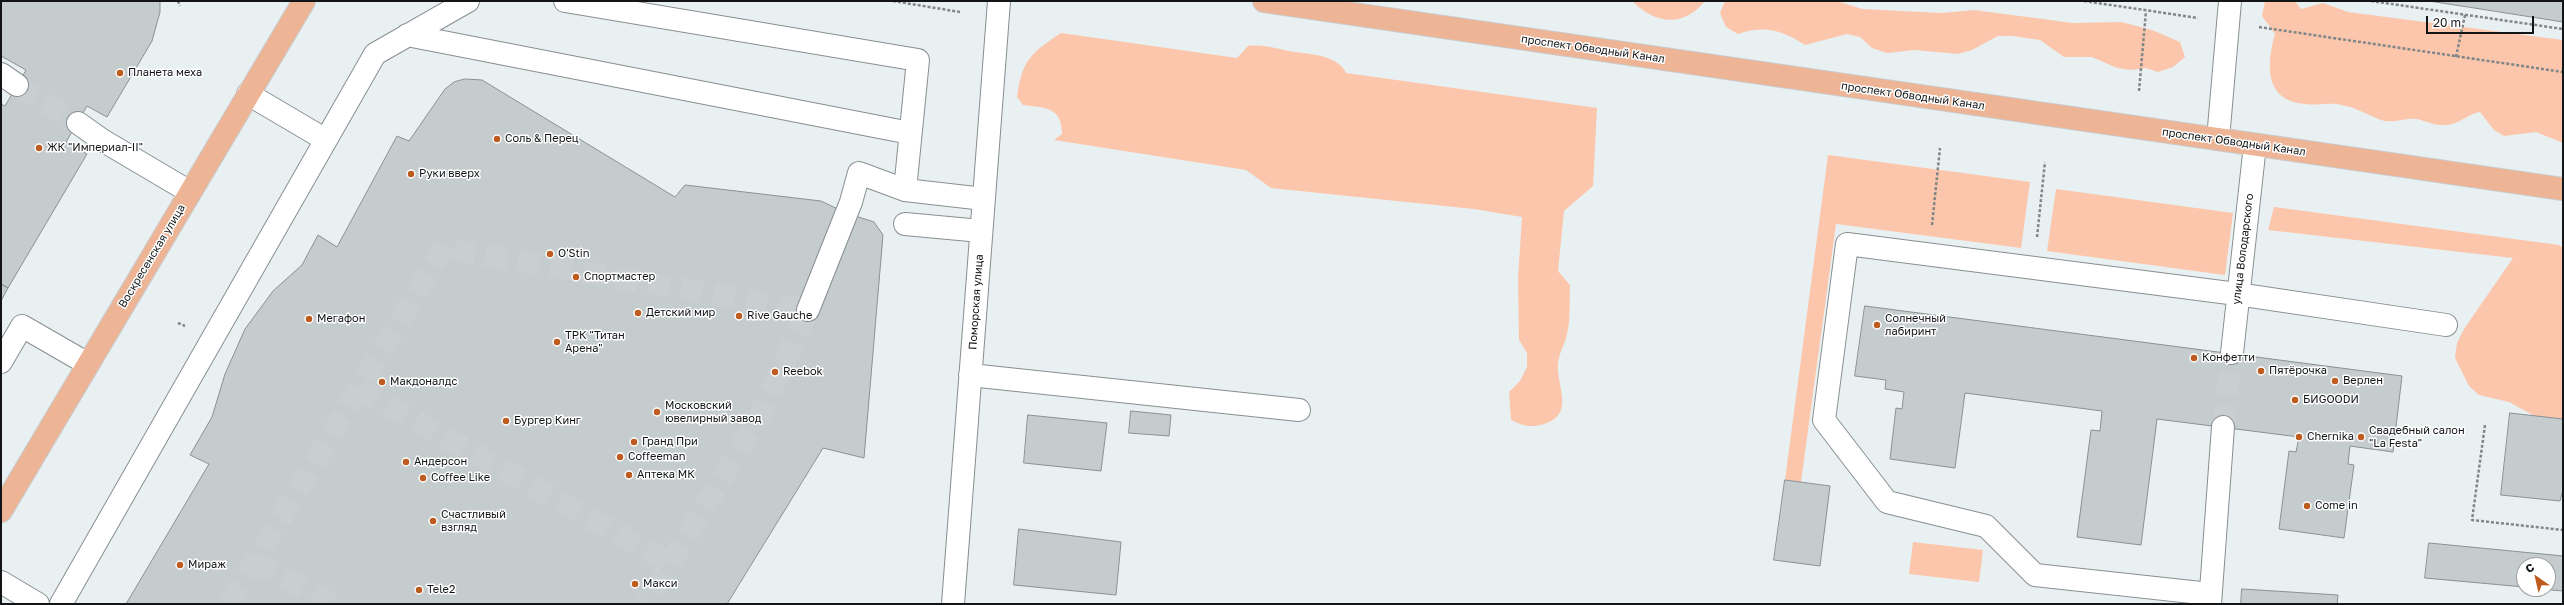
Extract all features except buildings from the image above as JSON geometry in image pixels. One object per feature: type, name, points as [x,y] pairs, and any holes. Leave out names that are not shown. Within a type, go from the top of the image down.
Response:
[{"type":"main road","name":"Воскресенская улица","points":[[1,511],[304,1]]},
{"type":"main road","name":"проспект Обводный Канал","points":[[1264,1],[2563,189]]},
{"type":"street","points":[[61,604],[375,54],[468,1]]},
{"type":"street","points":[[565,1],[918,60],[905,190]]},
{"type":"street","name":"Поморская улица","points":[[953,604],[999,1]]},
{"type":"street","points":[[2218,140],[2228,12]]},
{"type":"street","points":[[407,35],[910,133]]},
{"type":"street","points":[[248,94],[326,140]]},
{"type":"street","points":[[78,123],[102,140],[190,192]]},
{"type":"street","name":"улица Володарского","points":[[2232,354],[2237,294],[2255,145]]},
{"type":"street","points":[[808,310],[851,202],[859,173],[905,190],[984,198]]},
{"type":"street","points":[[905,224],[981,231]]},
{"type":"street","points":[[2223,427],[2210,599],[2035,575],[1986,526],[1887,502],[1824,420],[1847,244],[2237,294],[2446,325]]},
{"type":"street","points":[[1,362],[22,326],[88,364]]},
{"type":"street","points":[[970,375],[1299,410]]},
{"type":"street","points":[[1,582],[38,604]]},
{"type":"path","points":[[178,1],[180,6]]},
{"type":"path","points":[[893,1],[960,12]]},
{"type":"path","points":[[2084,1],[2146,11],[2228,12],[2456,57],[2563,72]]},
{"type":"path","points":[[2371,1],[2563,29]]},
{"type":"path","points":[[2139,91],[2146,11]]},
{"type":"path","points":[[2456,57],[2465,15]]},
{"type":"path","points":[[1929,254],[1940,148]]},
{"type":"path","points":[[2034,268],[2044,162]]},
{"type":"path","points":[[2485,425],[2472,520],[2563,530]]},
{"type":"shaded area","points":[[1632,1],[1705,1],[1688,16],[1669,20],[1650,14],[1641,9]]},
{"type":"shaded area","points":[[1725,1],[1837,1],[1862,9],[1942,13],[1974,10],[2073,23],[2121,22],[2152,30],[2180,42],[2185,57],[2173,67],[2158,72],[2146,68],[2131,70],[2117,68],[2092,57],[2064,57],[2040,40],[2012,36],[1998,36],[1972,50],[1958,54],[1915,50],[1887,53],[1872,48],[1860,37],[1847,34],[1805,45],[1773,30],[1747,31],[1738,34],[1726,27],[1720,13]]},
{"type":"shaded area","points":[[2265,1],[2295,1],[2301,9],[2323,3],[2348,12],[2563,40],[2563,143],[2536,132],[2504,136],[2494,130],[2480,112],[2456,123],[2443,125],[2417,119],[2386,121],[2357,109],[2337,104],[2309,104],[2292,101],[2282,96],[2276,89],[2272,80],[2270,58],[2275,34],[2262,16]]},
{"type":"shaded area","points":[[1061,33],[1237,58],[1248,46],[1266,46],[1323,56],[1337,62],[1346,73],[1597,108],[1593,186],[1564,211],[1558,271],[1570,285],[1570,310],[1567,334],[1558,363],[1562,398],[1562,406],[1559,413],[1554,419],[1544,424],[1535,426],[1519,424],[1511,420],[1509,392],[1520,381],[1527,367],[1527,353],[1519,340],[1518,278],[1522,217],[1474,209],[1271,188],[1246,170],[1054,140],[1062,134],[1059,118],[1055,113],[1045,108],[1023,105],[1017,97],[1019,84],[1025,66],[1035,52]]},
{"type":"shaded area","points":[[1828,155],[2030,182],[2021,248],[1836,224],[1801,482],[1785,480]]},
{"type":"shaded area","points":[[2056,189],[2233,213],[2225,275],[2047,251]]},
{"type":"shaded area","points":[[2274,207],[2559,245],[2563,248],[2563,425],[2549,424],[2509,402],[2479,395],[2469,386],[2455,358],[2457,343],[2464,329],[2513,258],[2268,230]]},
{"type":"shaded area","points":[[1913,542],[1983,550],[1979,582],[1909,574]]},
{"type":"tunnel","points":[[17,85],[78,123]]},
{"type":"tunnel","points":[[229,604],[446,244],[459,251],[808,310],[758,419],[645,604]]},
{"type":"tunnel","points":[[2223,427],[2232,353]]},
{"type":"tunnel","points":[[358,389],[670,563]]},
{"type":"tunnel","points":[[255,561],[332,604]]},
{"type":"place","name":"Планета меха","points":[[120,73]]},
{"type":"place","name":"Соль & Перец","points":[[497,139]]},
{"type":"place","name":"ЖК \"Империал-II\"","points":[[39,148]]},
{"type":"place","name":"Руки вверх","points":[[411,174]]},
{"type":"place","name":"O'Stin","points":[[550,254]]},
{"type":"place","name":"Спортмастер","points":[[576,277]]},
{"type":"place","name":"Детский мир","points":[[638,313]]},
{"type":"place","name":"Rive Gauche","points":[[739,316]]},
{"type":"place","name":"Мегафон","points":[[309,319]]},
{"type":"place","name":"Солнечный лабиринт","points":[[1877,325]]},
{"type":"place","name":"ТРК \"Титан Арена\"","points":[[557,342]]},
{"type":"place","name":"Конфетти","points":[[2194,358]]},
{"type":"place","name":"Пятёрочка","points":[[2261,371]]},
{"type":"place","name":"Reebok","points":[[775,372]]},
{"type":"place","name":"Верлен","points":[[2335,381]]},
{"type":"place","name":"Макдоналдс","points":[[382,382]]},
{"type":"place","name":"БИGOODИ","points":[[2295,400]]},
{"type":"place","name":"Московский ювелирный завод","points":[[657,412]]},
{"type":"place","name":"Бургер Кинг","points":[[506,421]]},
{"type":"place","name":"Chernika","points":[[2299,437]]},
{"type":"place","name":"Свадебный салон \"La Festa\"","points":[[2361,437]]},
{"type":"place","name":"Гранд При","points":[[634,442]]},
{"type":"place","name":"Coffeeman","points":[[620,457]]},
{"type":"place","name":"Андерсон","points":[[406,462]]},
{"type":"place","name":"Аптека МК","points":[[629,475]]},
{"type":"place","name":"Coffee Like","points":[[423,478]]},
{"type":"place","name":"Come in","points":[[2307,506]]},
{"type":"place","name":"Счастливый взгляд","points":[[433,521]]},
{"type":"place","name":"Мираж","points":[[180,565]]},
{"type":"place","name":"Макси","points":[[635,584]]},
{"type":"place","name":"Tele2","points":[[419,590]]}]
